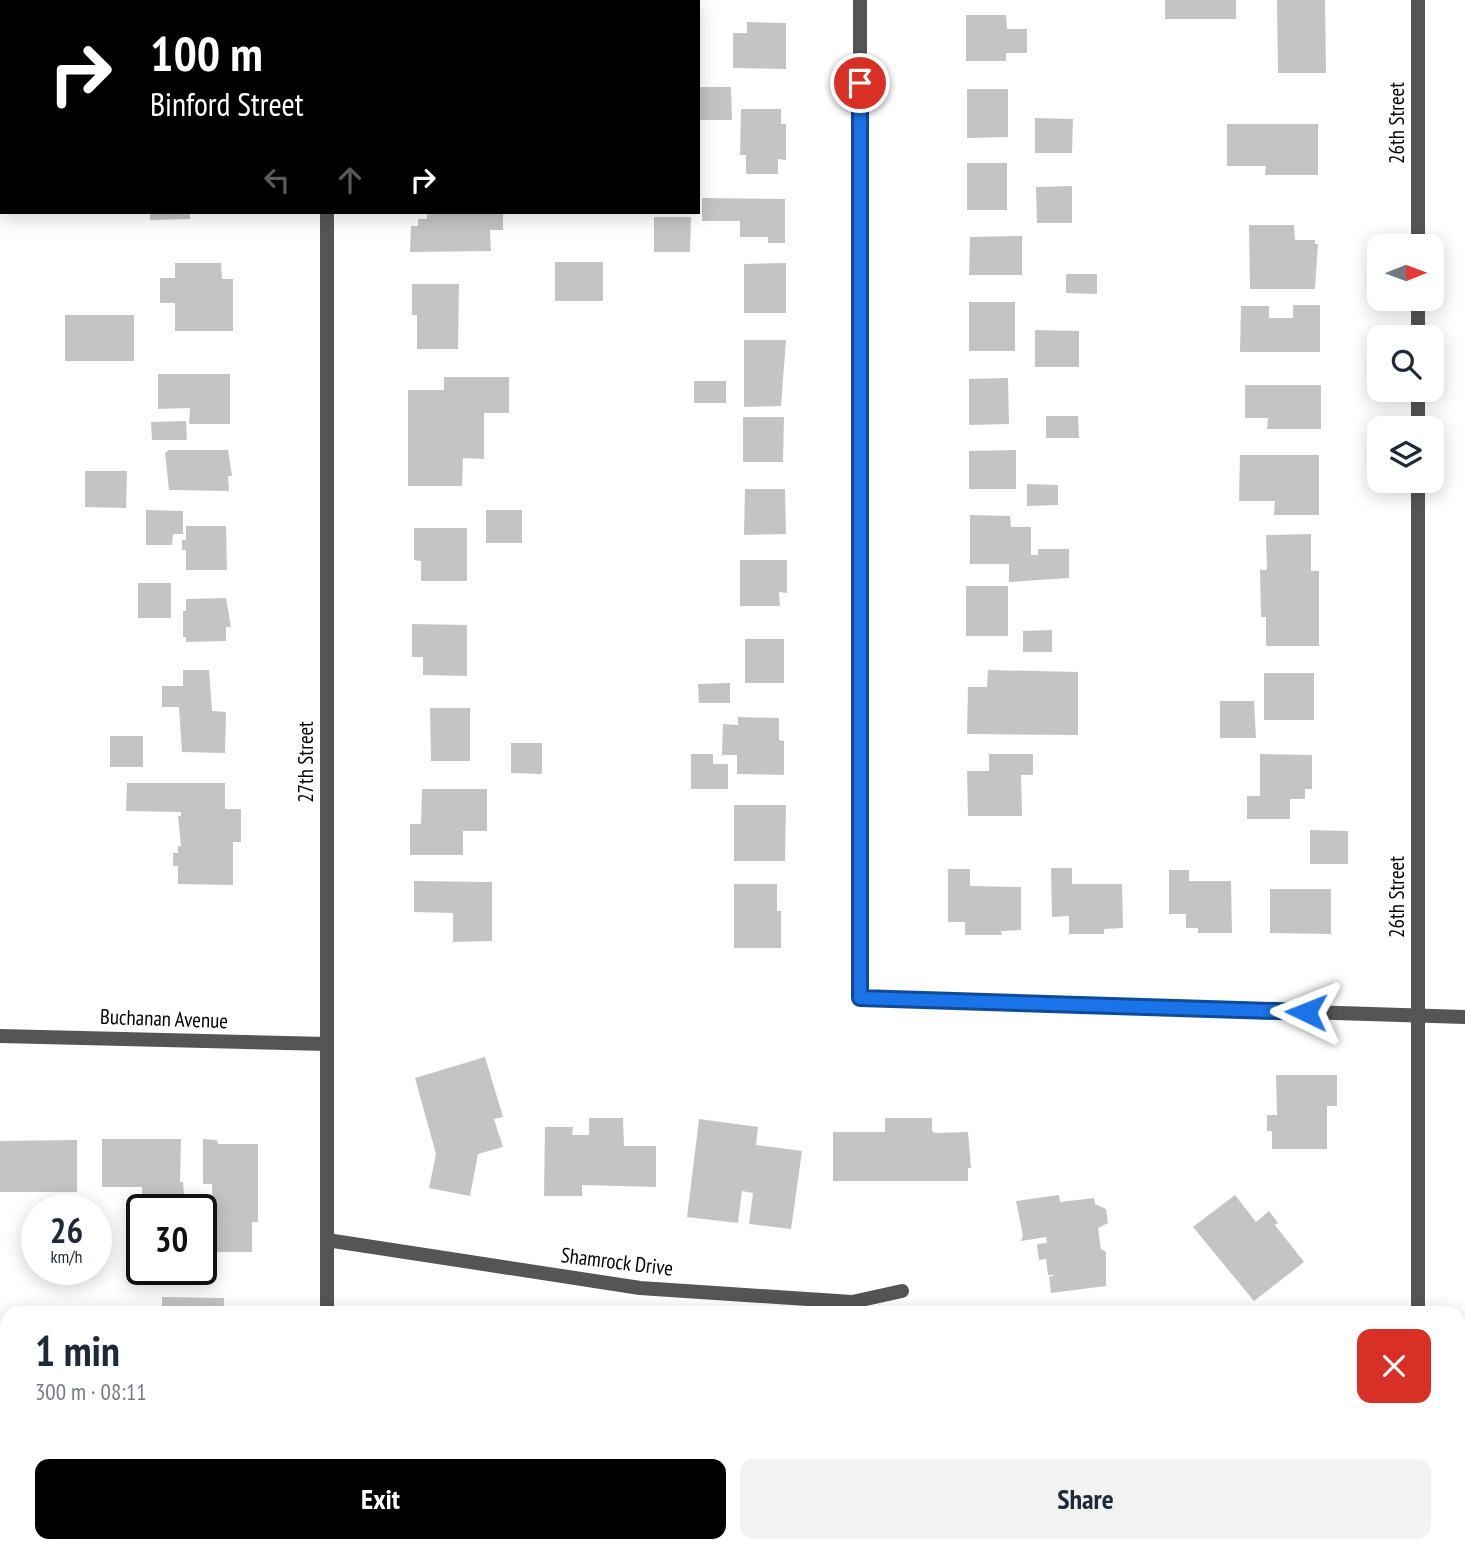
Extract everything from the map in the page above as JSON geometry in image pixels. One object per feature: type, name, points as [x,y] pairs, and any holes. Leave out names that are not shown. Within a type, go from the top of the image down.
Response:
[{"type":"street","points":[[860,0],[860,998],[1465,1017]]},
{"type":"street","name":"26th Street","points":[[1418,0],[1418,234]]},
{"type":"street","name":"27th Street","points":[[327,214],[327,1306]]},
{"type":"street","name":"26th Street","points":[[1418,493],[1418,1306]]},
{"type":"street","name":"Buchanan Avenue","points":[[0,1036],[327,1044]]},
{"type":"street","name":"Shamrock Drive","points":[[327,1240],[640,1289],[852,1302],[902,1291]]},
{"type":"building","points":[[1165,0],[1236,0],[1236,19],[1165,19]]},
{"type":"building","points":[[1277,0],[1325,0],[1326,73],[1278,73]]},
{"type":"building","points":[[966,15],[1006,15],[1007,29],[1027,29],[1027,53],[1006,53],[1006,61],[966,61]]},
{"type":"building","points":[[747,22],[786,23],[786,69],[733,68],[733,33],[747,33]]},
{"type":"building","points":[[700,87],[731,87],[732,120],[700,120]]},
{"type":"building","points":[[967,89],[1008,89],[1008,137],[967,138]]},
{"type":"building","points":[[741,109],[781,109],[781,124],[786,124],[786,160],[778,159],[778,174],[746,174],[746,155],[740,155]]},
{"type":"building","points":[[1035,118],[1073,119],[1072,153],[1035,153]]},
{"type":"building","points":[[1227,124],[1318,124],[1318,175],[1265,175],[1266,166],[1227,166]]},
{"type":"building","points":[[967,163],[1007,163],[1007,210],[967,210]]},
{"type":"building","points":[[1072,186],[1072,223],[1037,223],[1036,187]]},
{"type":"building","points":[[702,198],[785,199],[785,243],[768,243],[768,237],[740,237],[740,221],[702,221]]},
{"type":"building","points":[[150,214],[190,214],[190,219],[150,220]]},
{"type":"building","points":[[427,214],[503,214],[503,230],[490,230],[491,251],[410,252],[411,226],[418,226],[418,219],[427,219]]},
{"type":"building","points":[[654,217],[691,217],[690,252],[654,252]]},
{"type":"building","points":[[1249,225],[1294,225],[1295,240],[1315,240],[1315,244],[1318,244],[1315,289],[1250,289]]},
{"type":"building","points":[[1022,236],[1022,275],[969,275],[970,237]]},
{"type":"building","points":[[555,262],[603,262],[603,301],[555,301]]},
{"type":"building","points":[[175,263],[221,263],[222,279],[233,279],[233,331],[175,331],[175,303],[160,303],[160,278],[175,278]]},
{"type":"building","points":[[786,263],[786,313],[744,313],[744,264]]},
{"type":"building","points":[[1066,274],[1097,274],[1097,294],[1066,293]]},
{"type":"building","points":[[412,284],[459,284],[458,349],[417,349],[417,315],[412,315]]},
{"type":"building","points":[[969,302],[1015,302],[1015,351],[969,351]]},
{"type":"building","points":[[1293,305],[1320,305],[1320,352],[1240,352],[1241,306],[1269,306],[1269,318],[1293,318]]},
{"type":"building","points":[[65,315],[134,315],[134,361],[65,361]]},
{"type":"building","points":[[1035,330],[1079,331],[1079,367],[1035,367]]},
{"type":"building","points":[[744,340],[786,340],[781,406],[744,407]]},
{"type":"building","points":[[158,374],[230,374],[230,424],[189,424],[190,408],[158,409]]},
{"type":"building","points":[[444,377],[509,377],[509,413],[484,413],[484,459],[463,458],[462,486],[408,486],[408,390],[444,390]]},
{"type":"building","points":[[1008,378],[1009,424],[969,425],[969,379]]},
{"type":"building","points":[[694,381],[726,381],[726,403],[694,403]]},
{"type":"building","points":[[1245,385],[1321,385],[1321,429],[1267,429],[1268,418],[1245,418]]},
{"type":"building","points":[[1046,416],[1078,416],[1079,438],[1046,438]]},
{"type":"building","points":[[743,417],[784,417],[783,462],[743,462]]},
{"type":"building","points":[[186,421],[187,440],[152,440],[151,422]]},
{"type":"building","points":[[169,450],[228,450],[232,476],[228,476],[229,491],[169,490],[165,453]]},
{"type":"building","points":[[1016,450],[1016,489],[969,489],[969,451]]},
{"type":"building","points":[[1240,455],[1319,455],[1319,515],[1274,515],[1275,501],[1239,501]]},
{"type":"building","points":[[85,471],[127,471],[126,508],[85,507]]},
{"type":"building","points":[[1027,484],[1058,485],[1058,505],[1027,506]]},
{"type":"building","points":[[745,489],[785,489],[786,534],[744,535]]},
{"type":"building","points":[[146,510],[183,511],[183,534],[173,534],[172,545],[146,545]]},
{"type":"building","points":[[486,510],[522,510],[522,543],[486,543]]},
{"type":"building","points":[[970,515],[1010,516],[1011,527],[1031,527],[1031,555],[1038,555],[1038,549],[1069,549],[1069,578],[1009,582],[1009,564],[970,564]]},
{"type":"building","points":[[186,526],[226,526],[227,570],[186,570],[186,550],[182,550],[182,540],[186,540]]},
{"type":"building","points":[[414,528],[467,528],[467,581],[421,581],[421,561],[414,560]]},
{"type":"building","points":[[1311,534],[1311,571],[1319,571],[1319,646],[1266,646],[1266,617],[1261,617],[1260,570],[1267,570],[1266,535]]},
{"type":"building","points":[[740,560],[787,560],[787,593],[779,592],[780,606],[740,606]]},
{"type":"building","points":[[138,583],[171,583],[171,618],[138,618]]},
{"type":"building","points":[[966,586],[1008,586],[1008,636],[966,636]]},
{"type":"building","points":[[226,598],[231,627],[226,627],[226,641],[186,642],[186,637],[183,637],[183,611],[186,611],[186,599]]},
{"type":"building","points":[[412,624],[467,625],[467,676],[423,675],[423,657],[412,657]]},
{"type":"building","points":[[1052,630],[1052,652],[1023,652],[1023,631]]},
{"type":"building","points":[[745,639],[784,639],[784,683],[745,683]]},
{"type":"building","points":[[183,670],[209,670],[212,711],[226,712],[225,753],[182,752],[179,707],[162,707],[162,686],[183,686]]},
{"type":"building","points":[[988,670],[1078,672],[1078,735],[967,734],[968,687],[987,687]]},
{"type":"building","points":[[1264,673],[1314,673],[1314,720],[1264,720]]},
{"type":"building","points":[[730,683],[730,703],[699,703],[698,684]]},
{"type":"building","points":[[1220,701],[1254,701],[1256,738],[1220,738]]},
{"type":"building","points":[[430,708],[470,708],[470,761],[431,761]]},
{"type":"building","points":[[738,717],[779,718],[779,740],[784,741],[784,775],[737,774],[737,755],[722,755],[723,724],[738,725]]},
{"type":"building","points":[[110,736],[143,736],[143,767],[110,767]]},
{"type":"building","points":[[511,743],[542,743],[542,774],[511,773]]},
{"type":"building","points":[[691,754],[713,754],[713,764],[728,764],[728,789],[691,789]]},
{"type":"building","points":[[989,754],[1033,754],[1033,775],[1021,775],[1022,816],[968,816],[967,771],[989,771]]},
{"type":"building","points":[[1260,754],[1312,755],[1312,789],[1305,789],[1305,799],[1290,799],[1290,819],[1247,819],[1247,796],[1260,796]]},
{"type":"building","points":[[127,783],[225,783],[225,809],[241,809],[241,842],[233,842],[233,885],[178,884],[178,866],[173,866],[173,853],[178,853],[178,846],[181,846],[178,816],[181,816],[181,812],[126,811]]},
{"type":"building","points":[[422,789],[487,789],[487,831],[463,831],[463,855],[410,855],[410,824],[421,824]]},
{"type":"building","points":[[734,805],[786,805],[785,861],[734,861]]},
{"type":"building","points":[[1310,830],[1348,831],[1348,864],[1310,864]]},
{"type":"building","points":[[1051,868],[1072,868],[1072,884],[1122,884],[1123,928],[1104,929],[1104,934],[1069,934],[1069,916],[1052,917]]},
{"type":"building","points":[[948,869],[970,869],[970,886],[1021,887],[1021,930],[1001,931],[1002,935],[965,935],[965,922],[948,922]]},
{"type":"building","points":[[1169,870],[1189,870],[1189,881],[1231,881],[1232,933],[1198,933],[1198,928],[1186,928],[1186,914],[1169,914]]},
{"type":"building","points":[[414,881],[492,882],[492,941],[453,942],[453,913],[414,912]]},
{"type":"building","points":[[734,884],[777,884],[777,911],[781,911],[781,948],[734,948]]},
{"type":"building","points":[[1270,889],[1331,889],[1331,934],[1270,933]]},
{"type":"building","points":[[485,1057],[503,1117],[494,1119],[503,1147],[478,1154],[470,1196],[429,1188],[436,1154],[415,1078]]},
{"type":"building","points":[[1276,1075],[1337,1075],[1337,1106],[1327,1106],[1327,1149],[1272,1149],[1272,1131],[1267,1131],[1267,1115],[1277,1115]]},
{"type":"building","points":[[589,1118],[623,1118],[624,1146],[656,1146],[656,1187],[582,1185],[582,1196],[544,1196],[545,1127],[573,1127],[572,1135],[589,1135]]},
{"type":"building","points":[[885,1118],[932,1118],[932,1131],[935,1133],[968,1132],[971,1168],[968,1168],[968,1181],[833,1181],[833,1132],[885,1132]]},
{"type":"building","points":[[699,1119],[758,1127],[756,1145],[802,1151],[791,1229],[749,1224],[753,1193],[742,1191],[738,1223],[687,1217]]},
{"type":"building","points":[[102,1139],[181,1139],[180,1182],[183,1182],[184,1194],[142,1194],[142,1187],[102,1187]]},
{"type":"building","points":[[203,1139],[217,1140],[218,1144],[258,1144],[258,1222],[252,1222],[252,1252],[217,1252],[217,1194],[212,1194],[212,1184],[203,1184]]},
{"type":"building","points":[[77,1140],[77,1192],[0,1192],[0,1141]]},
{"type":"building","points":[[1059,1195],[1060,1202],[1094,1198],[1095,1204],[1106,1209],[1108,1223],[1098,1228],[1101,1249],[1106,1252],[1106,1286],[1051,1293],[1049,1277],[1055,1275],[1048,1275],[1046,1259],[1039,1260],[1037,1244],[1047,1243],[1046,1237],[1021,1241],[1023,1236],[1016,1201]]},
{"type":"building","points":[[1235,1195],[1256,1222],[1269,1211],[1278,1223],[1275,1225],[1304,1262],[1254,1301],[1193,1227]]},
{"type":"building","points":[[162,1297],[224,1298],[224,1306],[162,1306]]},
{"type":"route","points":[[860,83],[860,998],[1306,1012]]}]
